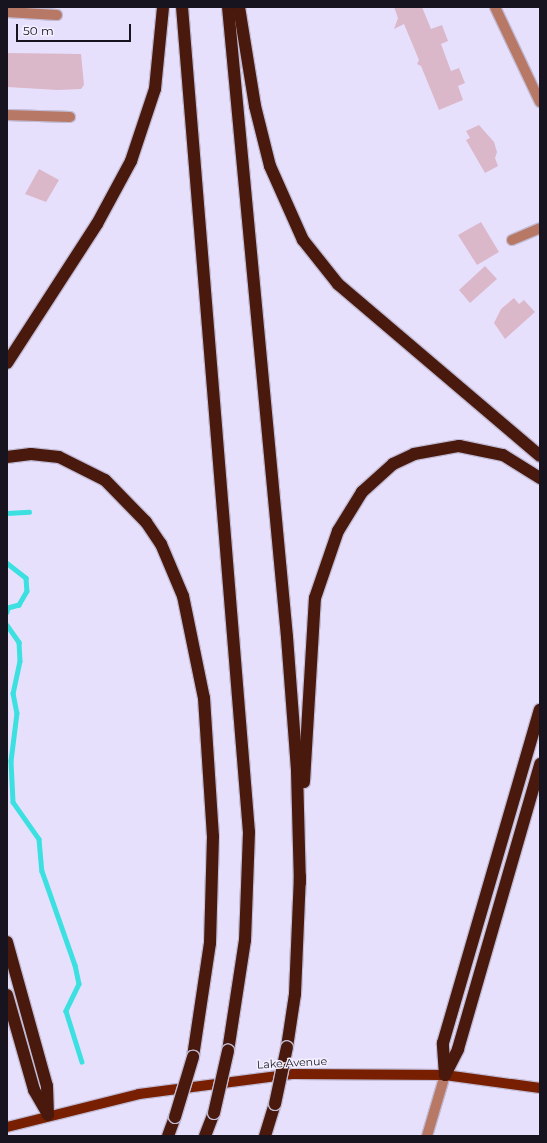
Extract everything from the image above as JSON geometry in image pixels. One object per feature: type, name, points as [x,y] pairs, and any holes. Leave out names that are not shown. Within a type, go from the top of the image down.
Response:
[{"type":"highway","points":[[7,363],[97,224],[131,160],[155,89],[163,7]]},
{"type":"highway","points":[[182,7],[249,832],[245,940],[228,1051],[214,1113],[205,1136]]},
{"type":"highway","points":[[228,7],[287,637],[297,771],[300,883]]},
{"type":"highway","points":[[239,7],[255,106],[270,166],[303,240],[338,284],[540,456]]},
{"type":"highway","points":[[266,1136],[275,1104],[287,1047],[295,994],[312,621],[321,575],[349,510],[362,492],[393,464],[435,448],[482,449],[503,455],[540,478]]},
{"type":"highway","points":[[7,457],[31,454],[58,457],[105,480],[146,522],[161,544],[184,596],[204,698],[213,836],[210,943],[193,1057],[168,1136]]},
{"type":"highway","points":[[445,1076],[443,1043],[540,710]]},
{"type":"highway","points":[[445,1076],[458,1049],[540,764]]},
{"type":"highway","points":[[7,942],[47,1086],[48,1115]]},
{"type":"highway","points":[[7,995],[34,1090],[48,1115]]},
{"type":"main road","name":"Lake Avenue","points":[[7,1127],[48,1115],[139,1094],[239,1078],[346,1072],[445,1076],[540,1088]]},
{"type":"street","points":[[495,7],[540,102]]},
{"type":"street","points":[[7,12],[57,15]]},
{"type":"street","points":[[7,115],[70,117]]},
{"type":"street","points":[[512,240],[540,228]]},
{"type":"street","points":[[427,1136],[445,1076]]},
{"type":"building","points":[[394,7],[422,7],[431,29],[442,25],[448,41],[441,44],[451,71],[459,68],[465,83],[458,86],[463,100],[439,110],[421,66],[417,64],[419,60],[404,24],[394,29],[398,18]]},
{"type":"building","points":[[7,53],[81,54],[84,85],[81,89],[58,90],[7,87]]},
{"type":"building","points":[[479,125],[494,142],[497,152],[495,158],[498,166],[485,173],[466,140],[470,138],[466,131]]},
{"type":"building","points":[[39,169],[59,180],[46,202],[25,194]]},
{"type":"building","points":[[481,222],[499,252],[477,265],[458,235]]},
{"type":"building","points":[[485,266],[497,279],[470,303],[459,290]]},
{"type":"building","points":[[514,298],[519,304],[524,300],[535,312],[505,339],[494,323],[501,309]]},
{"type":"waterway","points":[[7,513],[29,512]]},
{"type":"waterway","points":[[7,563],[26,578],[27,591],[19,605],[8,608],[7,612]]},
{"type":"waterway","points":[[7,625],[19,642],[20,661],[13,693],[17,713],[11,761],[13,802],[39,839],[42,871],[75,965],[79,984],[66,1011],[82,1062]]}]
